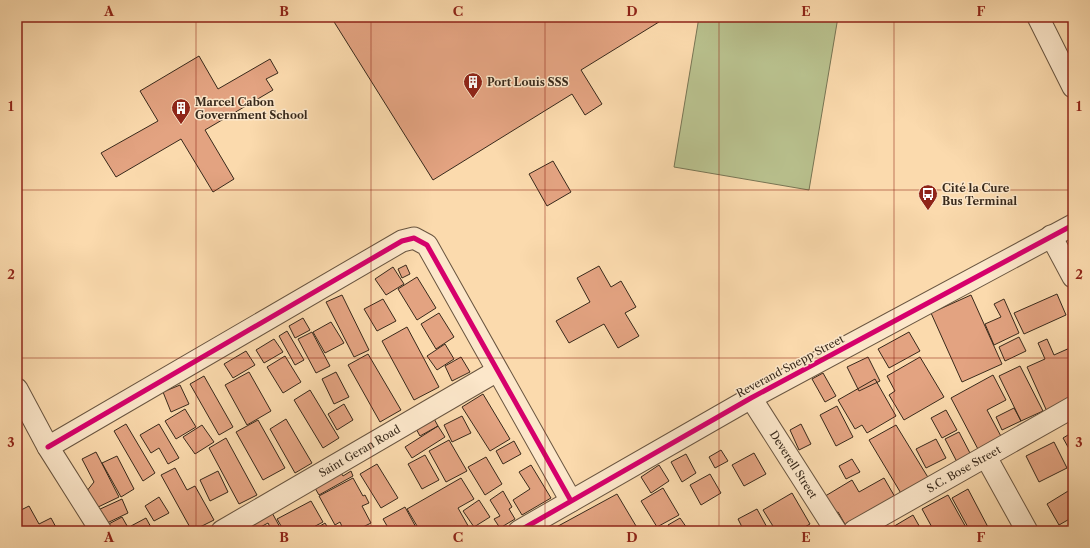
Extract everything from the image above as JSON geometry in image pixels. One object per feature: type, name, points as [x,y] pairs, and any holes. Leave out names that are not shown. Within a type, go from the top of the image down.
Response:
[{"type":"street","points":[[1038,17],[1073,87]]},
{"type":"street","name":"Reverand Snepp Street","points":[[519,531],[751,398],[1073,224]]},
{"type":"street","points":[[1051,236],[1073,277]]},
{"type":"street","points":[[48,447],[402,241],[414,238],[426,245],[570,501]]},
{"type":"street","name":"Saint Geran Road","points":[[222,531],[497,371]]},
{"type":"street","points":[[17,389],[48,447],[101,531]]},
{"type":"street","name":"Deverell Street","points":[[751,398],[836,531]]},
{"type":"street","name":"S.C. Bose Street","points":[[854,531],[1073,407]]},
{"type":"street","points":[[986,456],[1027,531]]},
{"type":"green space","points":[[699,17],[838,17],[809,190],[674,167]]},
{"type":"building","name":"Port Louis SSS","points":[[331,17],[667,17],[581,70],[602,104],[585,115],[572,94],[433,180]]},
{"type":"building","name":"Marcel Cabon Government School","points":[[199,56],[218,89],[270,59],[278,73],[266,79],[273,90],[205,130],[234,179],[213,192],[181,139],[116,177],[101,153],[158,121],[140,91]]},
{"type":"building","points":[[553,161],[571,192],[547,206],[529,174]]},
{"type":"building","points":[[406,265],[410,274],[402,278],[398,269]]},
{"type":"building","points":[[599,266],[611,287],[621,281],[636,307],[625,313],[639,336],[618,348],[604,324],[569,343],[556,321],[590,302],[577,278]]},
{"type":"building","points":[[393,267],[404,284],[386,295],[375,279]]},
{"type":"building","points":[[417,277],[436,308],[417,320],[398,289]]},
{"type":"building","points":[[1057,294],[1066,315],[1024,334],[1014,313]]},
{"type":"building","points":[[342,295],[369,350],[354,357],[326,302]]},
{"type":"building","points":[[971,295],[1002,364],[962,382],[931,313]]},
{"type":"building","points":[[383,299],[396,321],[377,331],[364,309]]},
{"type":"building","points":[[1004,299],[1019,333],[994,345],[985,324],[1001,317],[994,304]]},
{"type":"building","points":[[439,313],[454,337],[436,349],[421,324]]},
{"type":"building","points":[[303,318],[310,330],[295,338],[289,326]]},
{"type":"building","points":[[331,322],[344,343],[325,353],[313,332]]},
{"type":"building","points":[[407,327],[439,387],[414,400],[382,341]]},
{"type":"building","points":[[287,331],[304,360],[295,365],[279,336]]},
{"type":"building","points":[[312,332],[330,366],[316,373],[298,339]]},
{"type":"building","points":[[909,332],[920,351],[889,368],[878,349]]},
{"type":"building","points":[[1019,337],[1026,351],[1005,361],[999,347]]},
{"type":"building","points":[[274,339],[283,352],[264,363],[256,350]]},
{"type":"building","points":[[1047,339],[1054,355],[1072,347],[1073,350],[1073,405],[1049,416],[1027,367],[1045,359],[1038,343]]},
{"type":"building","points":[[445,344],[454,359],[437,370],[427,356]]},
{"type":"building","points":[[246,351],[255,365],[233,378],[224,364]]},
{"type":"building","points":[[368,354],[401,410],[380,422],[348,365]]},
{"type":"building","points":[[285,356],[301,382],[283,393],[267,367]]},
{"type":"building","points":[[461,357],[470,372],[452,381],[445,366]]},
{"type":"building","points":[[868,357],[880,381],[859,391],[847,367]]},
{"type":"building","points":[[920,357],[944,397],[904,420],[889,395],[895,391],[887,376]]},
{"type":"building","points":[[1020,366],[1043,411],[1021,421],[999,376]]},
{"type":"building","points":[[249,372],[271,411],[247,425],[225,385]]},
{"type":"building","points":[[336,372],[349,397],[334,404],[322,379]]},
{"type":"building","points":[[823,373],[836,396],[825,402],[812,379]]},
{"type":"building","points":[[993,375],[1006,400],[987,410],[1003,440],[980,453],[951,398]]},
{"type":"building","points":[[204,376],[233,427],[219,435],[190,384]]},
{"type":"building","points":[[875,379],[896,416],[867,433],[862,425],[855,429],[838,400]]},
{"type":"building","points":[[180,385],[189,404],[171,412],[163,392]]},
{"type":"building","points":[[310,390],[339,438],[323,448],[294,400]]},
{"type":"building","points":[[483,394],[510,439],[490,451],[462,407]]},
{"type":"building","points":[[344,404],[353,420],[337,430],[328,414]]},
{"type":"building","points":[[837,406],[853,437],[836,446],[820,415]]},
{"type":"building","points":[[1014,408],[1021,421],[1002,430],[996,417]]},
{"type":"building","points":[[185,409],[196,427],[176,439],[165,421]]},
{"type":"building","points":[[946,410],[957,430],[942,438],[931,418]]},
{"type":"building","points":[[432,415],[438,426],[420,436],[414,425]]},
{"type":"building","points":[[462,416],[471,433],[452,442],[444,425]]},
{"type":"building","points":[[286,419],[312,463],[295,473],[270,429]]},
{"type":"building","points":[[258,420],[285,468],[263,480],[236,432]]},
{"type":"building","points":[[126,424],[155,473],[143,481],[114,431]]},
{"type":"building","points":[[159,424],[179,458],[168,464],[159,448],[151,453],[140,435]]},
{"type":"building","points":[[801,424],[811,444],[799,450],[790,430]]},
{"type":"building","points":[[202,425],[214,442],[195,454],[183,437]]},
{"type":"building","points":[[896,425],[929,479],[902,495],[869,440]]},
{"type":"building","points":[[438,426],[445,437],[412,458],[405,447]]},
{"type":"building","points":[[959,432],[971,455],[957,462],[945,439]]},
{"type":"building","points":[[1073,432],[1073,456],[1063,438]]},
{"type":"building","points":[[226,438],[257,495],[239,504],[209,448]]},
{"type":"building","points":[[936,439],[946,458],[926,468],[916,449]]},
{"type":"building","points":[[449,440],[467,471],[446,482],[429,451]]},
{"type":"building","points":[[514,441],[521,454],[503,464],[496,451]]},
{"type":"building","points":[[1054,442],[1067,468],[1039,482],[1026,456]]},
{"type":"building","points":[[721,450],[728,461],[715,468],[709,457]]},
{"type":"building","points":[[96,452],[119,497],[94,509],[86,492],[94,482],[82,459]]},
{"type":"building","points":[[754,453],[766,474],[744,486],[732,465]]},
{"type":"building","points":[[686,454],[696,473],[682,482],[671,462]]},
{"type":"building","points":[[425,455],[439,480],[422,489],[408,464]]},
{"type":"building","points":[[117,456],[134,489],[121,497],[102,463]]},
{"type":"building","points":[[486,457],[502,484],[485,495],[468,467]]},
{"type":"building","points":[[852,459],[860,472],[846,479],[839,466]]},
{"type":"building","points":[[377,464],[398,498],[381,508],[360,474]]},
{"type":"building","points":[[531,465],[551,498],[522,515],[513,500],[530,489],[519,472]]},
{"type":"building","points":[[659,465],[669,481],[651,493],[641,477]]},
{"type":"building","points":[[175,468],[187,490],[195,486],[214,520],[192,531],[161,475]]},
{"type":"building","points":[[338,468],[343,476],[351,471],[353,476],[319,495],[312,483]]},
{"type":"building","points":[[218,471],[228,492],[210,501],[200,480]]},
{"type":"building","points":[[710,474],[721,493],[701,505],[690,485]]},
{"type":"building","points":[[353,478],[363,496],[365,495],[369,503],[362,506],[371,523],[355,531],[344,531],[340,522],[335,525],[319,496]]},
{"type":"building","points":[[461,478],[474,499],[458,508],[471,531],[420,531],[407,509]]},
{"type":"building","points":[[884,478],[895,497],[846,526],[838,512],[832,515],[822,498],[852,480],[859,492]]},
{"type":"building","points":[[663,488],[679,515],[657,527],[641,501]]},
{"type":"building","points":[[1073,488],[1073,517],[1059,525],[1047,504]]},
{"type":"building","points":[[968,489],[989,529],[985,531],[970,531],[952,498]]},
{"type":"building","points":[[503,491],[512,507],[509,509],[515,519],[500,528],[494,519],[500,516],[490,500]]},
{"type":"building","points":[[792,493],[810,524],[798,531],[776,531],[763,510]]},
{"type":"building","points":[[617,494],[639,531],[549,531]]},
{"type":"building","points":[[948,495],[968,531],[934,531],[922,509]]},
{"type":"building","points":[[159,497],[169,513],[154,521],[145,506]]},
{"type":"building","points":[[122,499],[128,513],[105,524],[98,510]]},
{"type":"building","points":[[479,500],[490,517],[474,527],[463,511]]},
{"type":"building","points":[[311,501],[323,522],[306,531],[284,531],[277,519]]},
{"type":"building","points":[[29,506],[39,524],[51,518],[58,531],[17,531],[17,512]]},
{"type":"building","points":[[405,507],[418,531],[390,531],[383,519]]},
{"type":"building","points":[[270,509],[282,531],[272,531],[268,523],[253,531],[247,521]]},
{"type":"building","points":[[757,509],[769,531],[744,531],[738,519]]},
{"type":"building","points":[[913,515],[922,531],[886,531]]},
{"type":"building","points":[[122,517],[130,531],[107,531],[105,526]]},
{"type":"building","points":[[146,518],[153,531],[134,531],[131,526]]},
{"type":"building","points":[[680,518],[689,531],[671,531],[668,525]]},
{"type":"building","points":[[325,523],[330,531],[316,531],[315,529]]},
{"type":"building","points":[[1067,526],[1070,531],[1057,531]]},
{"type":"cycle path","points":[[519,531],[751,398],[1073,225]]},
{"type":"cycle path","points":[[48,447],[402,241],[414,238],[427,245],[571,501]]},
{"type":"place","name":"Port Louis SSS","points":[[473,99]]},
{"type":"place","name":"Marcel Cabon Government School","points":[[181,125]]},
{"type":"place","name":"Cité la Cure Bus Terminal","points":[[928,211]]}]
